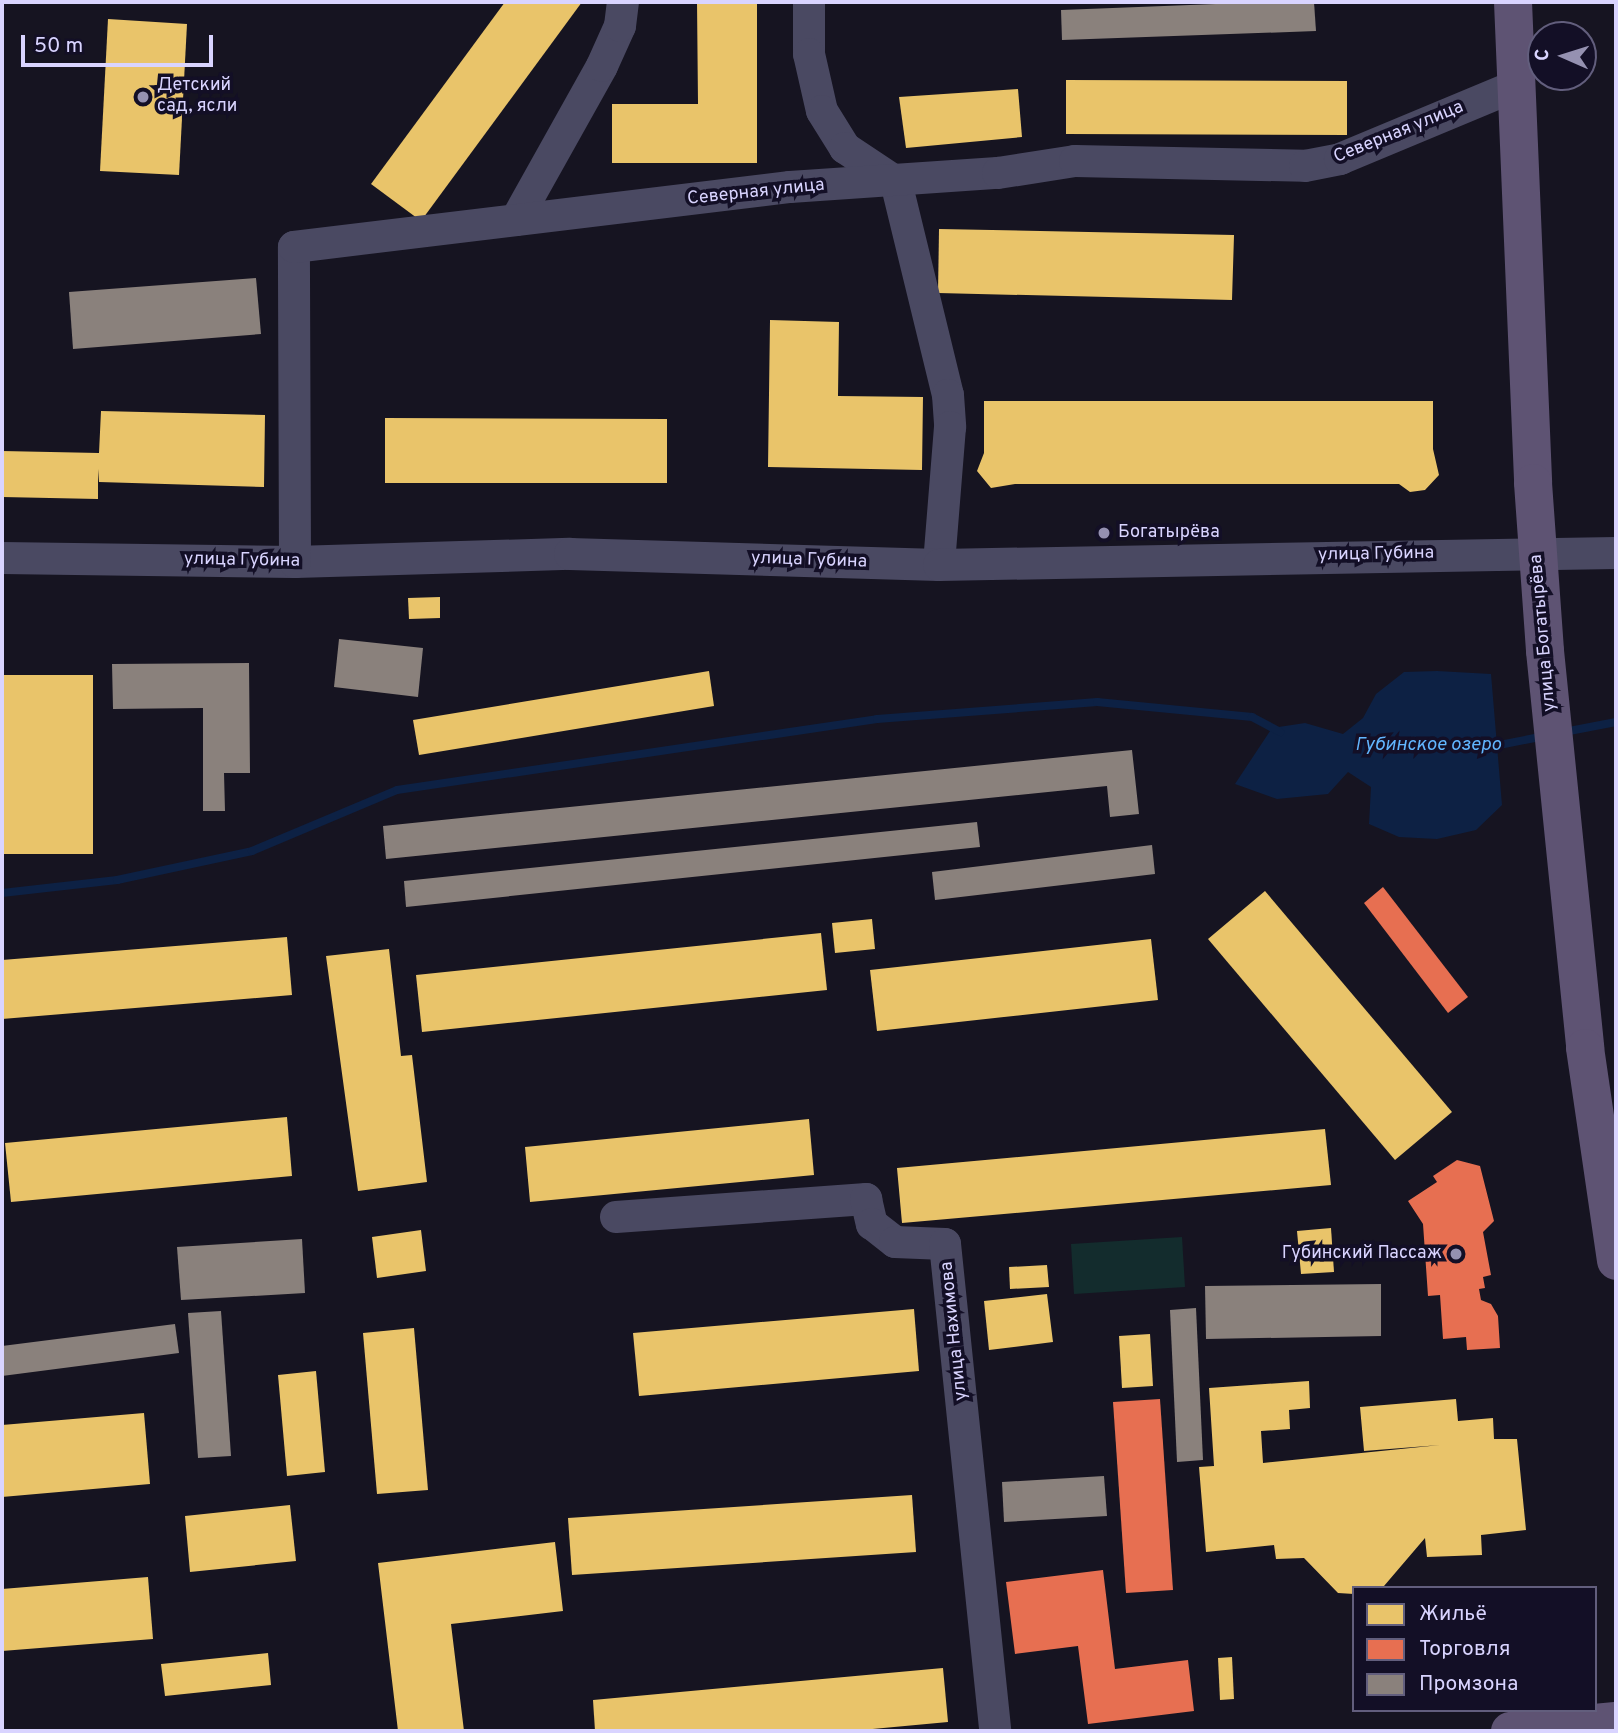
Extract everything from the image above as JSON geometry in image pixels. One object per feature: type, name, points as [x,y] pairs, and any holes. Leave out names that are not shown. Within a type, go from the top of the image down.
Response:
[{"type":"main road","name":"улица Богатырёва","points":[[1513,2],[1545,651],[1586,1048],[1616,1261]]},
{"type":"main road","points":[[1510,1731],[1616,1721]]},
{"type":"street","points":[[516,220],[602,66],[620,26],[623,2]]},
{"type":"street","points":[[809,2],[809,54],[822,111],[845,148],[896,182],[948,395],[950,427],[939,565]]},
{"type":"street","name":"Северная улица","points":[[295,562],[294,247],[790,187],[896,182],[1075,160],[1305,166],[1340,159],[1518,85]]},
{"type":"street","name":"улица Губина","points":[[2,558],[295,562],[570,554],[939,565],[1538,551],[1616,552]]},
{"type":"street","name":"улица Нахимова","points":[[616,1217],[866,1199],[872,1224],[895,1242],[945,1244],[995,1731]]},
{"type":"green space","points":[[1182,1237],[1185,1287],[1074,1294],[1071,1244]]},
{"type":"water","name":"Губинское озеро","points":[[1404,672],[1491,674],[1502,805],[1476,830],[1437,839],[1399,837],[1369,824],[1371,787],[1348,772],[1328,794],[1277,799],[1235,784],[1272,728],[1305,723],[1343,734],[1363,718],[1376,694]]},
{"type":"building: Жильё","points":[[505,2],[582,2],[421,221],[371,184]]},
{"type":"building: Жильё","points":[[697,2],[757,2],[757,163],[612,163],[612,104],[698,104]]},
{"type":"building: Жильё","name":"Детский сад, ясли","points":[[108,19],[187,24],[179,175],[100,171]]},
{"type":"building: Жильё","points":[[1066,80],[1347,81],[1347,135],[1066,134]]},
{"type":"building: Жильё","points":[[1018,89],[1022,137],[906,148],[899,97]]},
{"type":"building: Жильё","points":[[939,229],[1234,235],[1232,300],[938,293]]},
{"type":"building: Жильё","points":[[770,320],[839,322],[838,396],[923,397],[922,470],[768,467]]},
{"type":"building: Жильё","points":[[984,401],[1433,401],[1433,449],[1439,475],[1425,490],[1410,492],[1399,484],[1015,484],[991,488],[977,471],[984,453]]},
{"type":"building: Жильё","points":[[101,411],[265,415],[264,487],[99,482],[98,469],[98,499],[2,497],[2,451],[99,453]]},
{"type":"building: Жильё","points":[[385,418],[667,419],[667,483],[385,483]]},
{"type":"building: Жильё","points":[[440,597],[440,618],[409,619],[408,598]]},
{"type":"building: Жильё","points":[[709,671],[714,706],[419,755],[413,720]]},
{"type":"building: Жильё","points":[[2,675],[93,675],[93,854],[2,854]]},
{"type":"building: Жильё","points":[[1265,891],[1452,1112],[1395,1160],[1208,939]]},
{"type":"building: Жильё","points":[[872,919],[875,949],[835,953],[832,923]]},
{"type":"building: Жильё","points":[[821,933],[827,990],[422,1032],[416,975]]},
{"type":"building: Жильё","points":[[287,937],[292,995],[2,1019],[2,960]]},
{"type":"building: Жильё","points":[[1151,939],[1158,1000],[877,1031],[870,970]]},
{"type":"building: Жильё","points":[[389,949],[401,1056],[412,1055],[427,1182],[358,1191],[326,956]]},
{"type":"building: Жильё","points":[[287,1117],[292,1176],[11,1202],[5,1143]]},
{"type":"building: Жильё","points":[[809,1119],[814,1175],[530,1202],[525,1147]]},
{"type":"building: Жильё","points":[[1325,1129],[1331,1185],[902,1223],[897,1168]]},
{"type":"building: Жильё","points":[[1331,1228],[1334,1272],[1301,1274],[1297,1231]]},
{"type":"building: Жильё","points":[[421,1230],[426,1271],[377,1278],[372,1237]]},
{"type":"building: Жильё","points":[[1047,1265],[1049,1287],[1010,1289],[1009,1267]]},
{"type":"building: Жильё","points":[[1047,1294],[1053,1342],[989,1350],[984,1301]]},
{"type":"building: Жильё","points":[[914,1309],[919,1371],[639,1396],[633,1333]]},
{"type":"building: Жильё","points":[[414,1328],[428,1490],[377,1494],[363,1333]]},
{"type":"building: Жильё","points":[[1150,1334],[1153,1386],[1122,1388],[1119,1336]]},
{"type":"building: Жильё","points":[[316,1371],[325,1472],[287,1476],[278,1375]]},
{"type":"building: Жильё","points":[[1309,1381],[1310,1408],[1289,1410],[1290,1429],[1261,1431],[1263,1463],[1440,1445],[1364,1451],[1360,1407],[1456,1399],[1458,1421],[1493,1418],[1494,1439],[1517,1439],[1526,1530],[1481,1535],[1482,1555],[1427,1557],[1425,1538],[1384,1586],[1352,1586],[1352,1594],[1338,1593],[1304,1558],[1276,1559],[1274,1545],[1206,1552],[1199,1467],[1214,1466],[1209,1388]]},
{"type":"building: Жильё","points":[[144,1413],[150,1484],[2,1497],[2,1425]]},
{"type":"building: Жильё","points":[[912,1495],[916,1552],[572,1575],[568,1518]]},
{"type":"building: Жильё","points":[[290,1505],[296,1561],[190,1572],[185,1516]]},
{"type":"building: Жильё","points":[[555,1542],[563,1611],[451,1624],[464,1731],[398,1731],[378,1563]]},
{"type":"building: Жильё","points":[[148,1577],[153,1639],[2,1651],[2,1589]]},
{"type":"building: Жильё","points":[[268,1653],[271,1685],[165,1696],[161,1664]]},
{"type":"building: Жильё","points":[[1232,1657],[1234,1699],[1220,1700],[1218,1658]]},
{"type":"building: Жильё","points":[[943,1668],[948,1722],[851,1731],[595,1731],[593,1700]]},
{"type":"building: Торговля","points":[[1383,887],[1468,997],[1448,1013],[1364,903]]},
{"type":"building: Торговля","name":"Губинский Пассаж","points":[[1457,1160],[1480,1166],[1494,1221],[1483,1232],[1491,1275],[1483,1277],[1485,1288],[1479,1289],[1481,1300],[1491,1304],[1498,1316],[1500,1348],[1467,1350],[1466,1337],[1443,1339],[1440,1295],[1428,1296],[1423,1224],[1408,1201],[1437,1182],[1433,1176]]},
{"type":"building: Торговля","points":[[1160,1399],[1173,1590],[1126,1593],[1113,1402]]},
{"type":"building: Торговля","points":[[1103,1570],[1115,1669],[1188,1660],[1194,1711],[1088,1724],[1078,1646],[1015,1654],[1006,1582]]},
{"type":"building: Промзона","points":[[1314,2],[1316,31],[1062,40],[1061,10]]},
{"type":"building: Промзона","points":[[256,278],[261,334],[73,349],[69,292]]},
{"type":"building: Промзона","points":[[339,639],[423,648],[418,697],[334,687]]},
{"type":"building: Промзона","points":[[249,663],[250,773],[224,773],[225,811],[203,811],[203,708],[113,709],[112,664]]},
{"type":"building: Промзона","points":[[1132,750],[1139,814],[1110,817],[1107,786],[386,859],[383,826]]},
{"type":"building: Промзона","points":[[977,822],[980,847],[406,907],[404,881]]},
{"type":"building: Промзона","points":[[1152,845],[1155,874],[935,900],[932,872]]},
{"type":"building: Промзона","points":[[302,1239],[305,1293],[181,1300],[177,1247]]},
{"type":"building: Промзона","points":[[1381,1284],[1381,1336],[1206,1339],[1205,1286]]},
{"type":"building: Промзона","points":[[1196,1308],[1203,1460],[1177,1462],[1170,1310]]},
{"type":"building: Промзона","points":[[221,1311],[231,1456],[198,1458],[188,1313]]},
{"type":"building: Промзона","points":[[175,1324],[179,1353],[2,1376],[2,1346]]},
{"type":"building: Промзона","points":[[1104,1476],[1107,1516],[1004,1522],[1002,1482]]},
{"type":"waterway","points":[[2,893],[117,880],[252,851],[397,790],[877,719],[1097,702],[1252,717],[1280,732]]},
{"type":"waterway","points":[[1564,732],[1616,722]]},
{"type":"waterway","points":[[1489,747],[1545,736]]},
{"type":"place","name":"Детский сад, ясли","points":[[143,97]]},
{"type":"place","name":"Богатырёва","points":[[1104,533]]},
{"type":"place","name":"Губинский Пассаж","points":[[1456,1254]]}]
